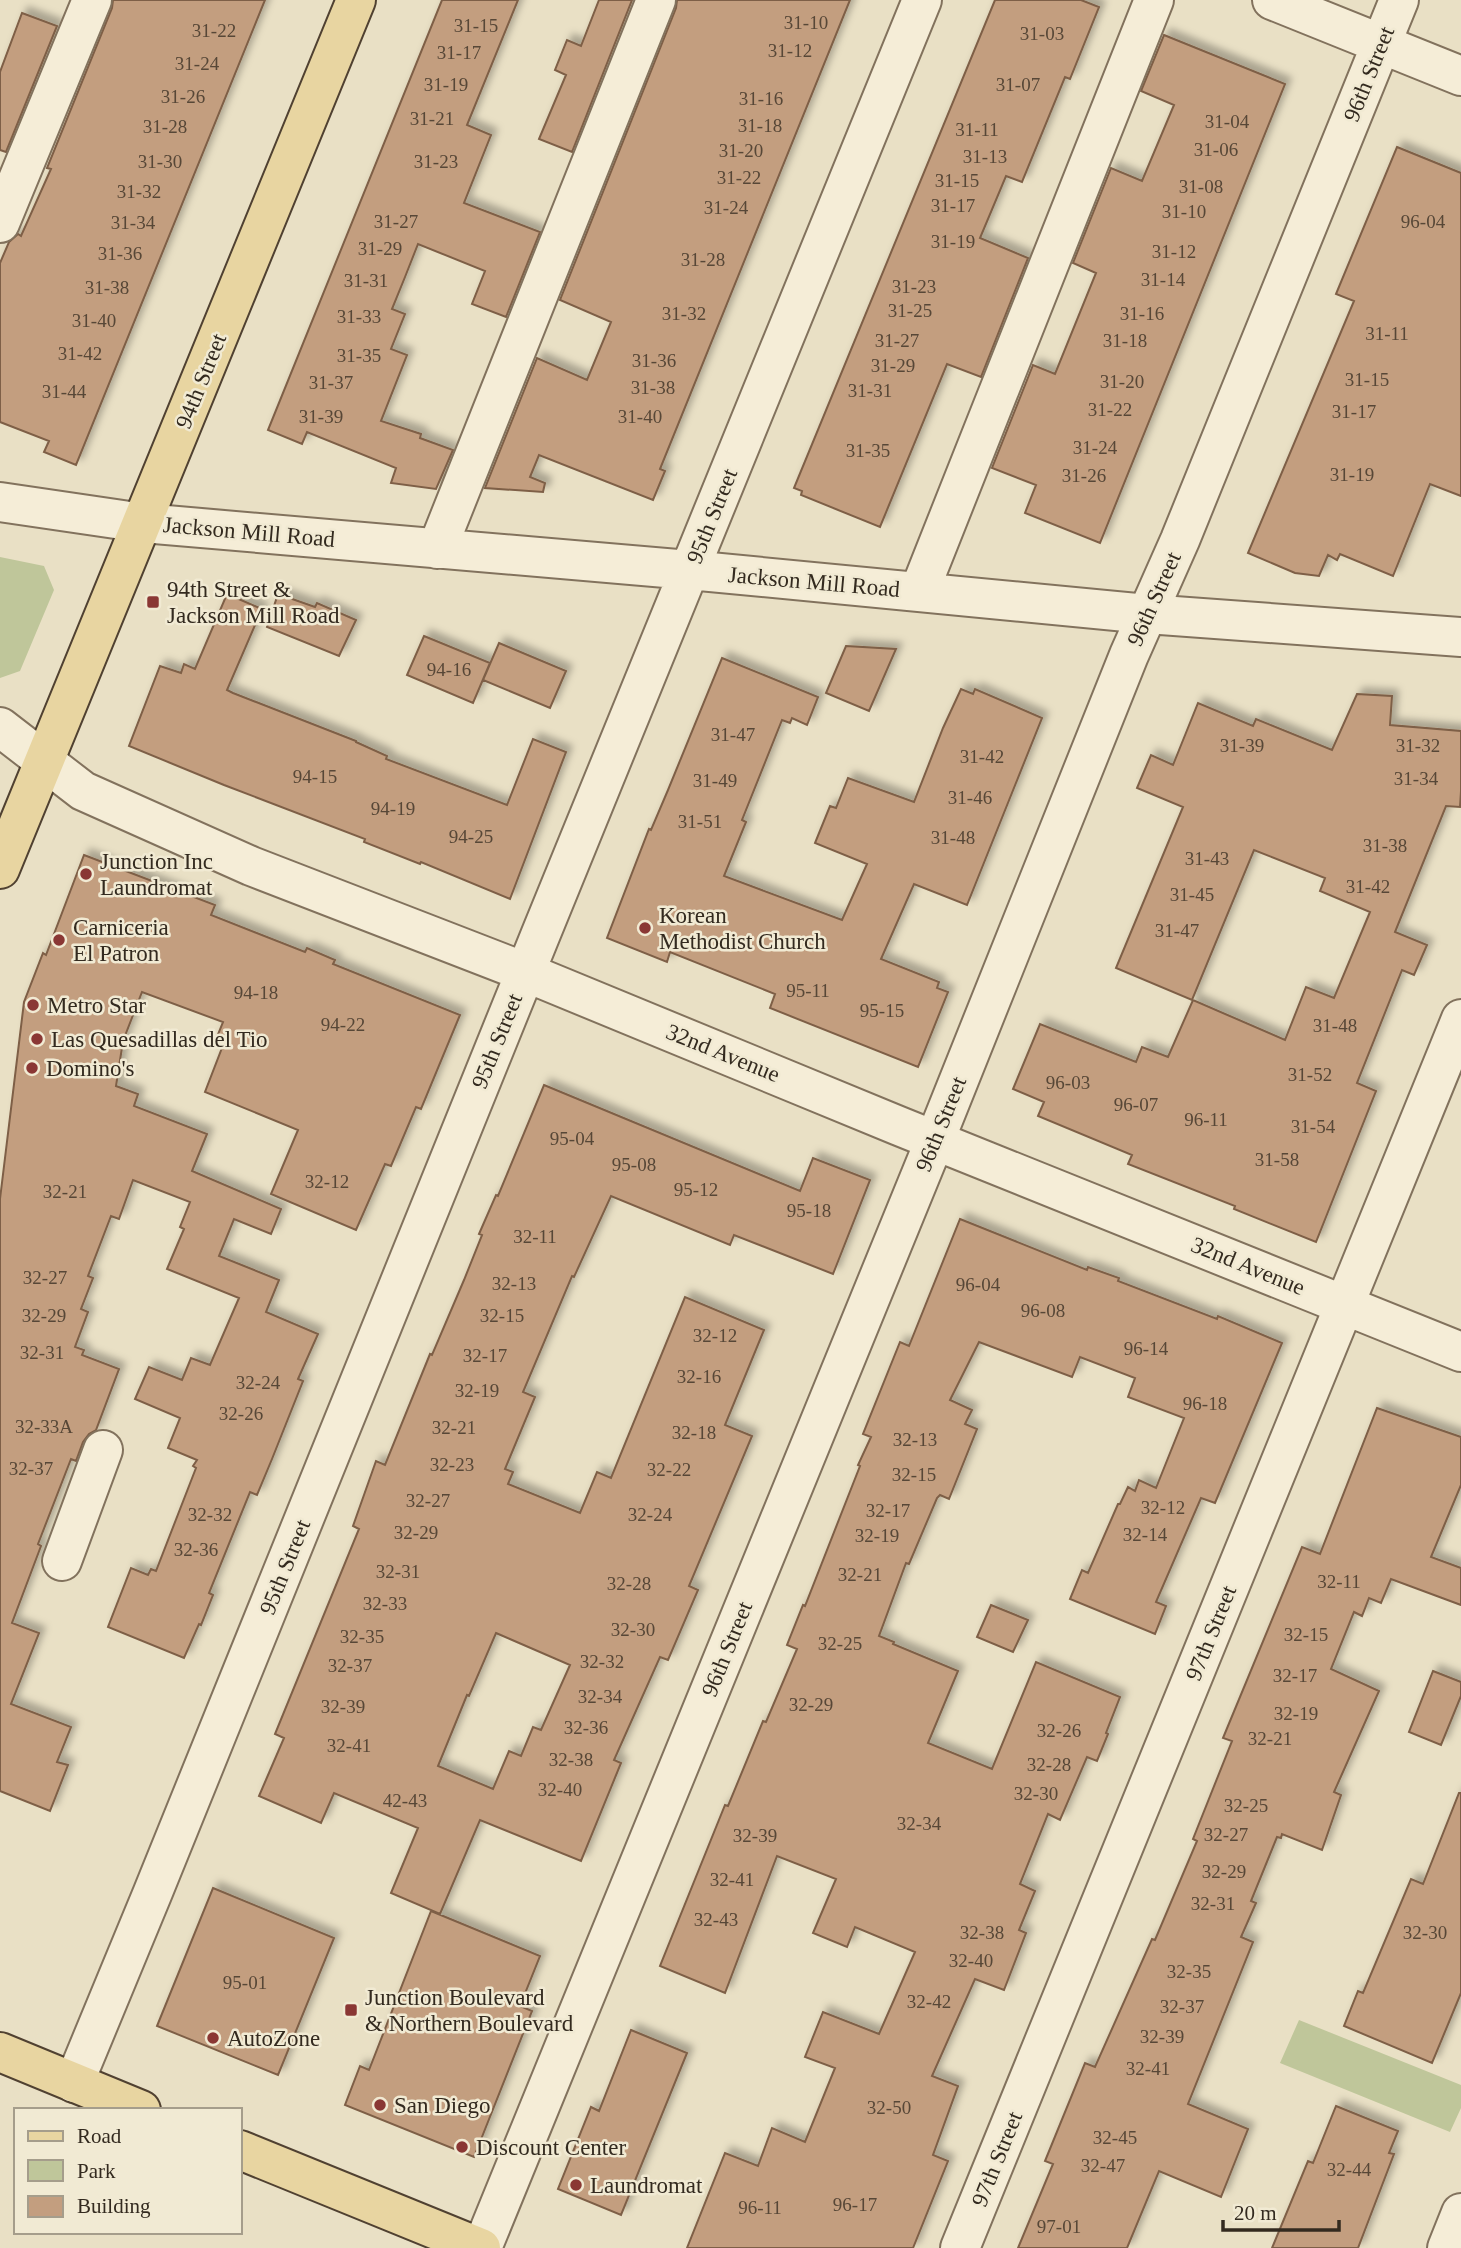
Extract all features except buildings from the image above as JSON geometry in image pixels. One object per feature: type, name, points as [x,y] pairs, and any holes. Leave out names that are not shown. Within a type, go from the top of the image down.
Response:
[{"type":"main road","name":"94th Street","points":[[0,869],[356,0]]},
{"type":"main road","points":[[0,2052],[136,2108]]},
{"type":"main road","points":[[242,2151],[482,2248]]},
{"type":"street","points":[[0,223],[92,0]]},
{"type":"street","points":[[437,549],[656,0]]},
{"type":"street","name":"95th Street","points":[[74,2082],[922,0]]},
{"type":"street","points":[[919,592],[1154,0]]},
{"type":"street","points":[[1272,0],[1461,76]]},
{"type":"street","name":"96th Street","points":[[482,2248],[1113,694],[1185,528],[1399,0]]},
{"type":"street","name":"Jackson Mill Road","points":[[0,502],[143,523],[689,570],[1147,614],[1461,637]]},
{"type":"street","name":"32nd Avenue","points":[[0,727],[83,791],[251,866],[525,972],[1461,1352]]},
{"type":"street","name":"97th Street","points":[[960,2248],[1461,1019]]},
{"type":"street","points":[[62,1561],[103,1450]]},
{"type":"street","points":[[1447,2248],[1461,2213]]},
{"type":"green space","points":[[0,557],[44,566],[54,590],[20,671],[0,678]]},
{"type":"green space","points":[[1299,2020],[1461,2085],[1461,2108],[1450,2132],[1280,2063]]},
{"type":"place","name":"94th Street & Jackson Mill Road","points":[[153,602]]},
{"type":"place","name":"Junction Inc Laundromat","points":[[86,874]]},
{"type":"place","name":"Korean Methodist Church","points":[[645,928]]},
{"type":"place","name":"Carniceria El Patron","points":[[59,940]]},
{"type":"place","name":"Metro Star","points":[[33,1005]]},
{"type":"place","name":"Las Quesadillas del Tio","points":[[37,1039]]},
{"type":"place","name":"Domino's","points":[[32,1068]]},
{"type":"place","name":"Junction Boulevard & Northern Boulevard","points":[[351,2010]]},
{"type":"place","name":"AutoZone","points":[[213,2038]]},
{"type":"place","name":"San Diego","points":[[380,2105]]},
{"type":"place","name":"Discount Center","points":[[462,2147]]},
{"type":"place","name":"Laundromat","points":[[576,2185]]}]
